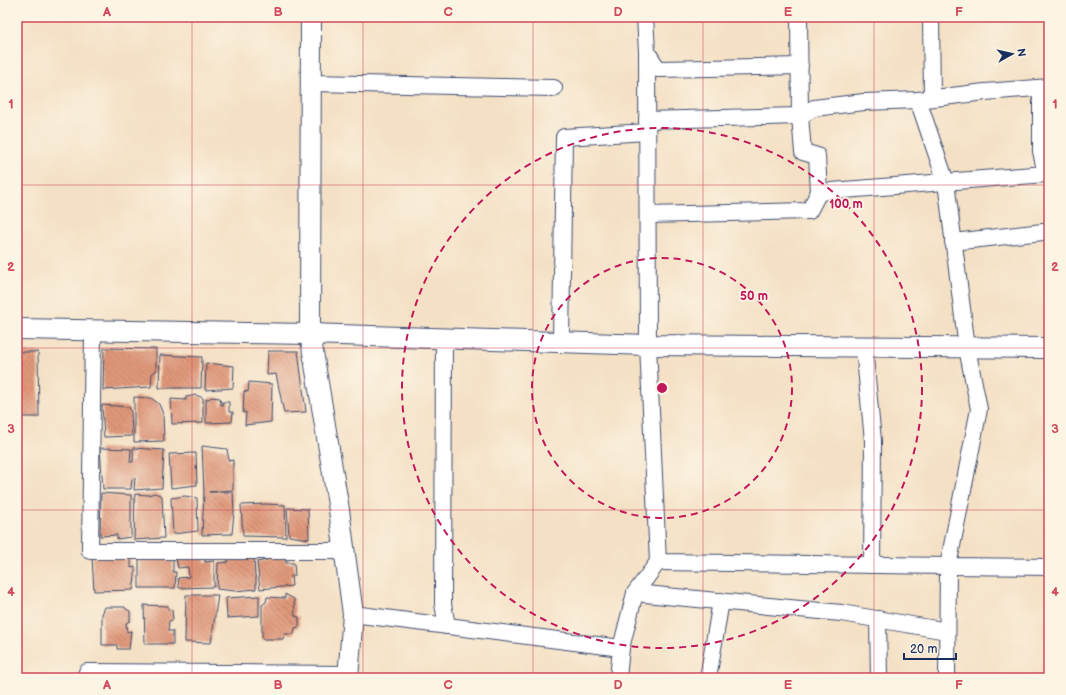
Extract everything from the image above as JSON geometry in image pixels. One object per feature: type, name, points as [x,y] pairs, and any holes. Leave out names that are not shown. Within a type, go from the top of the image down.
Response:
[{"type":"street","points":[[87,678],[87,672],[348,676],[353,614],[339,510],[310,334],[311,83],[307,17]]},
{"type":"street","points":[[618,678],[621,648],[635,593],[658,562],[648,344],[647,52],[645,17]]},
{"type":"street","points":[[648,215],[809,211],[820,192],[817,156],[803,152],[800,116],[799,17]]},
{"type":"street","points":[[931,17],[925,99],[946,182],[967,348],[979,409],[948,566],[947,678]]},
{"type":"street","points":[[647,52],[658,69],[800,66]]},
{"type":"street","points":[[311,83],[554,88]]},
{"type":"street","points":[[561,342],[564,137],[647,126],[800,116],[814,108],[864,102],[925,99],[985,92],[1045,88],[1041,151],[1046,174],[820,192]]},
{"type":"street","points":[[953,242],[1043,232]]},
{"type":"street","points":[[17,329],[310,334],[648,344],[1049,348]]},
{"type":"street","points":[[93,330],[90,551],[345,551]]},
{"type":"street","points":[[444,338],[443,604],[447,626]]},
{"type":"street","points":[[864,347],[873,441],[872,565]]},
{"type":"street","points":[[658,562],[1049,567]]},
{"type":"street","points":[[635,593],[841,613],[948,631]]},
{"type":"street","points":[[708,678],[721,601]]},
{"type":"street","points":[[353,614],[621,648]]},
{"type":"street","points":[[878,619],[879,678]]},
{"type":"building","points":[[104,348],[156,349],[156,371],[152,374],[151,387],[103,390]]},
{"type":"building","points":[[268,351],[298,351],[306,412],[284,413],[276,374],[267,375]]},
{"type":"building","points":[[17,352],[38,352],[39,417],[17,417]]},
{"type":"building","points":[[160,355],[202,357],[201,388],[159,388]]},
{"type":"building","points":[[206,363],[234,366],[233,388],[205,390]]},
{"type":"building","points":[[249,382],[272,384],[271,422],[245,425],[246,412],[243,413],[244,391],[248,392]]},
{"type":"building","points":[[196,395],[203,398],[203,423],[172,424],[171,399],[186,400],[186,397]]},
{"type":"building","points":[[134,397],[151,398],[159,404],[163,414],[164,441],[134,442]]},
{"type":"building","points":[[211,397],[220,398],[221,405],[223,405],[222,402],[229,402],[229,412],[233,412],[232,422],[206,423],[206,399]]},
{"type":"building","points":[[102,405],[129,407],[131,412],[132,436],[104,437]]},
{"type":"building","points":[[202,446],[227,449],[229,461],[233,460],[233,490],[209,492],[233,492],[234,512],[232,534],[202,535],[204,493]]},
{"type":"building","points":[[100,448],[131,449],[130,462],[133,462],[133,448],[164,450],[162,488],[134,490],[135,478],[132,479],[131,489],[103,489]]},
{"type":"building","points":[[196,453],[197,485],[171,488],[169,454]]},
{"type":"building","points":[[101,493],[131,495],[131,537],[117,539],[117,535],[100,536]]},
{"type":"building","points":[[155,493],[162,496],[164,538],[134,540],[135,494],[148,495]]},
{"type":"building","points":[[185,496],[197,498],[198,531],[173,534],[171,498]]},
{"type":"building","points":[[241,505],[285,505],[286,537],[243,536]]},
{"type":"building","points":[[287,508],[308,509],[309,539],[289,536]]},
{"type":"building","points":[[173,556],[173,572],[176,572],[175,588],[139,588],[139,557]]},
{"type":"building","points":[[205,556],[205,562],[214,561],[214,587],[179,588],[178,578],[189,577],[188,567],[178,568],[176,557]]},
{"type":"building","points":[[254,556],[256,589],[235,591],[217,589],[218,563],[228,562],[228,557]]},
{"type":"building","points":[[270,556],[282,556],[286,563],[294,563],[295,576],[291,576],[292,586],[260,589],[257,562],[267,560]]},
{"type":"building","points":[[92,557],[131,558],[131,568],[135,567],[133,590],[94,591]]},
{"type":"building","points":[[285,594],[294,599],[295,616],[299,617],[299,627],[295,628],[294,634],[285,634],[283,639],[262,639],[262,605],[266,602],[267,597],[285,598]]},
{"type":"building","points":[[186,595],[218,595],[211,643],[185,642]]},
{"type":"building","points":[[259,596],[259,616],[227,618],[226,598]]},
{"type":"building","points":[[144,605],[168,606],[168,609],[172,610],[173,620],[169,621],[168,631],[173,631],[173,644],[145,644]]},
{"type":"building","points":[[105,607],[125,607],[130,611],[130,621],[126,623],[127,632],[131,631],[129,649],[117,649],[117,645],[102,645],[102,614]]}]
